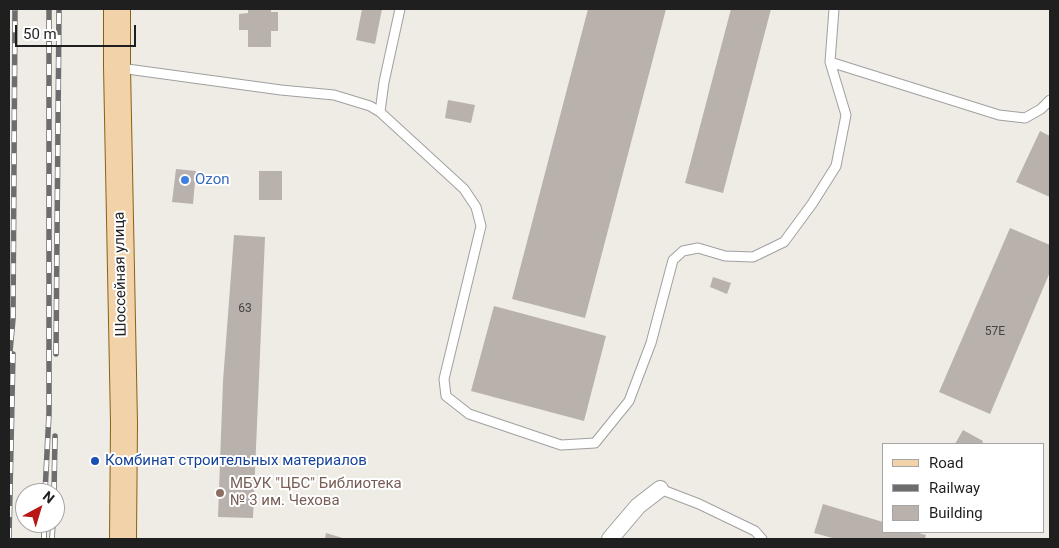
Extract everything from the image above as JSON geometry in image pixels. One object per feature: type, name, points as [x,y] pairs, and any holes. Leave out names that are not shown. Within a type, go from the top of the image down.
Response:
[{"type":"main road","name":"Шоссейная улица","points":[[117,9],[124,422],[123,539]]},
{"type":"street","points":[[610,539],[638,506],[660,489]]},
{"type":"lane","points":[[380,112],[384,82],[400,9]]},
{"type":"lane","points":[[117,67],[281,90],[334,95],[370,106],[380,112],[464,189],[476,207],[481,226],[444,379],[446,396],[469,414],[561,445],[595,443],[630,401],[651,343],[673,260],[684,250],[698,248],[725,256],[754,257],[784,242],[812,204],[836,166],[846,115],[830,62],[834,9]]},
{"type":"lane","points":[[830,62],[999,115],[1025,118],[1041,109],[1050,100]]},
{"type":"lane","points":[[660,489],[699,504],[747,527],[755,531],[762,539]]},
{"type":"building","points":[[248,9],[271,9],[271,12],[278,12],[278,31],[271,31],[271,47],[248,47],[248,30],[239,30],[239,14],[248,13]]},
{"type":"building","points":[[362,9],[382,9],[375,44],[356,40]]},
{"type":"building","points":[[588,9],[666,9],[585,318],[512,299]]},
{"type":"building","points":[[731,9],[771,9],[723,193],[685,183]]},
{"type":"building","points":[[448,100],[475,105],[471,123],[445,118]]},
{"type":"building","points":[[1040,131],[1050,136],[1050,197],[1016,182]]},
{"type":"building","points":[[176,169],[196,171],[193,204],[172,202]]},
{"type":"building","points":[[259,171],[282,171],[282,200],[259,200]]},
{"type":"building","points":[[1010,228],[1050,245],[1050,272],[990,414],[939,392]]},
{"type":"building","points":[[234,235],[265,237],[253,518],[218,517],[223,381]]},
{"type":"building","points":[[713,277],[731,283],[727,294],[710,287]]},
{"type":"building","points":[[494,306],[606,336],[584,421],[471,391]]},
{"type":"building","points":[[963,430],[983,441],[982,443],[956,443]]},
{"type":"building","points":[[823,504],[882,522],[882,533],[919,533],[926,535],[925,539],[836,539],[814,533]]},
{"type":"building","points":[[326,533],[346,539],[325,539]]},
{"type":"railway","points":[[9,362],[13,319],[15,9]]},
{"type":"railway","points":[[46,483],[49,413],[49,9]]},
{"type":"railway","points":[[56,354],[59,9]]},
{"type":"railway","points":[[9,539],[13,354]]},
{"type":"railway","points":[[54,483],[55,436]]},
{"type":"railway","points":[[44,533],[44,539]]},
{"type":"railway","points":[[52,533],[52,539]]},
{"type":"place","name":"Ozon","points":[[185,180]]},
{"type":"place","name":"Комбинат строительных материалов","points":[[95,461]]},
{"type":"place","name":"МБУК \"ЦБС\" Библиотека № 3 им. Чехова","points":[[220,493]]}]
